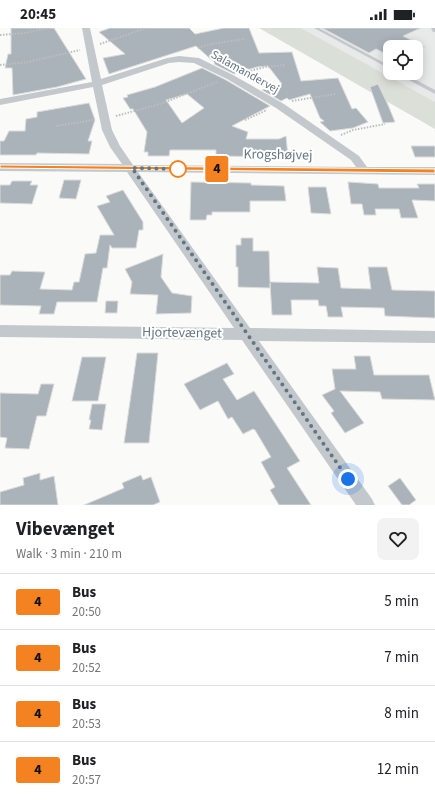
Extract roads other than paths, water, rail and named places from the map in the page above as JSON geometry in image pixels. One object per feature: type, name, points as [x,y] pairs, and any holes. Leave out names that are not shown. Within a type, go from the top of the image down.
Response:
[{"type":"street","points":[[86,28],[104,118],[107,130],[115,147],[132,168],[366,505]]},
{"type":"street","name":"Salamandervej","points":[[0,102],[96,84],[167,61],[179,59],[196,60],[230,77],[279,106],[355,158],[360,163],[363,171]]},
{"type":"street","name":"Krogshøjvej","points":[[0,167],[435,171]]},
{"type":"street","name":"Hjortevænget","points":[[0,331],[435,337]]},
{"type":"lane","points":[[316,28],[383,64]]},
{"type":"lane","points":[[412,80],[435,92]]}]
